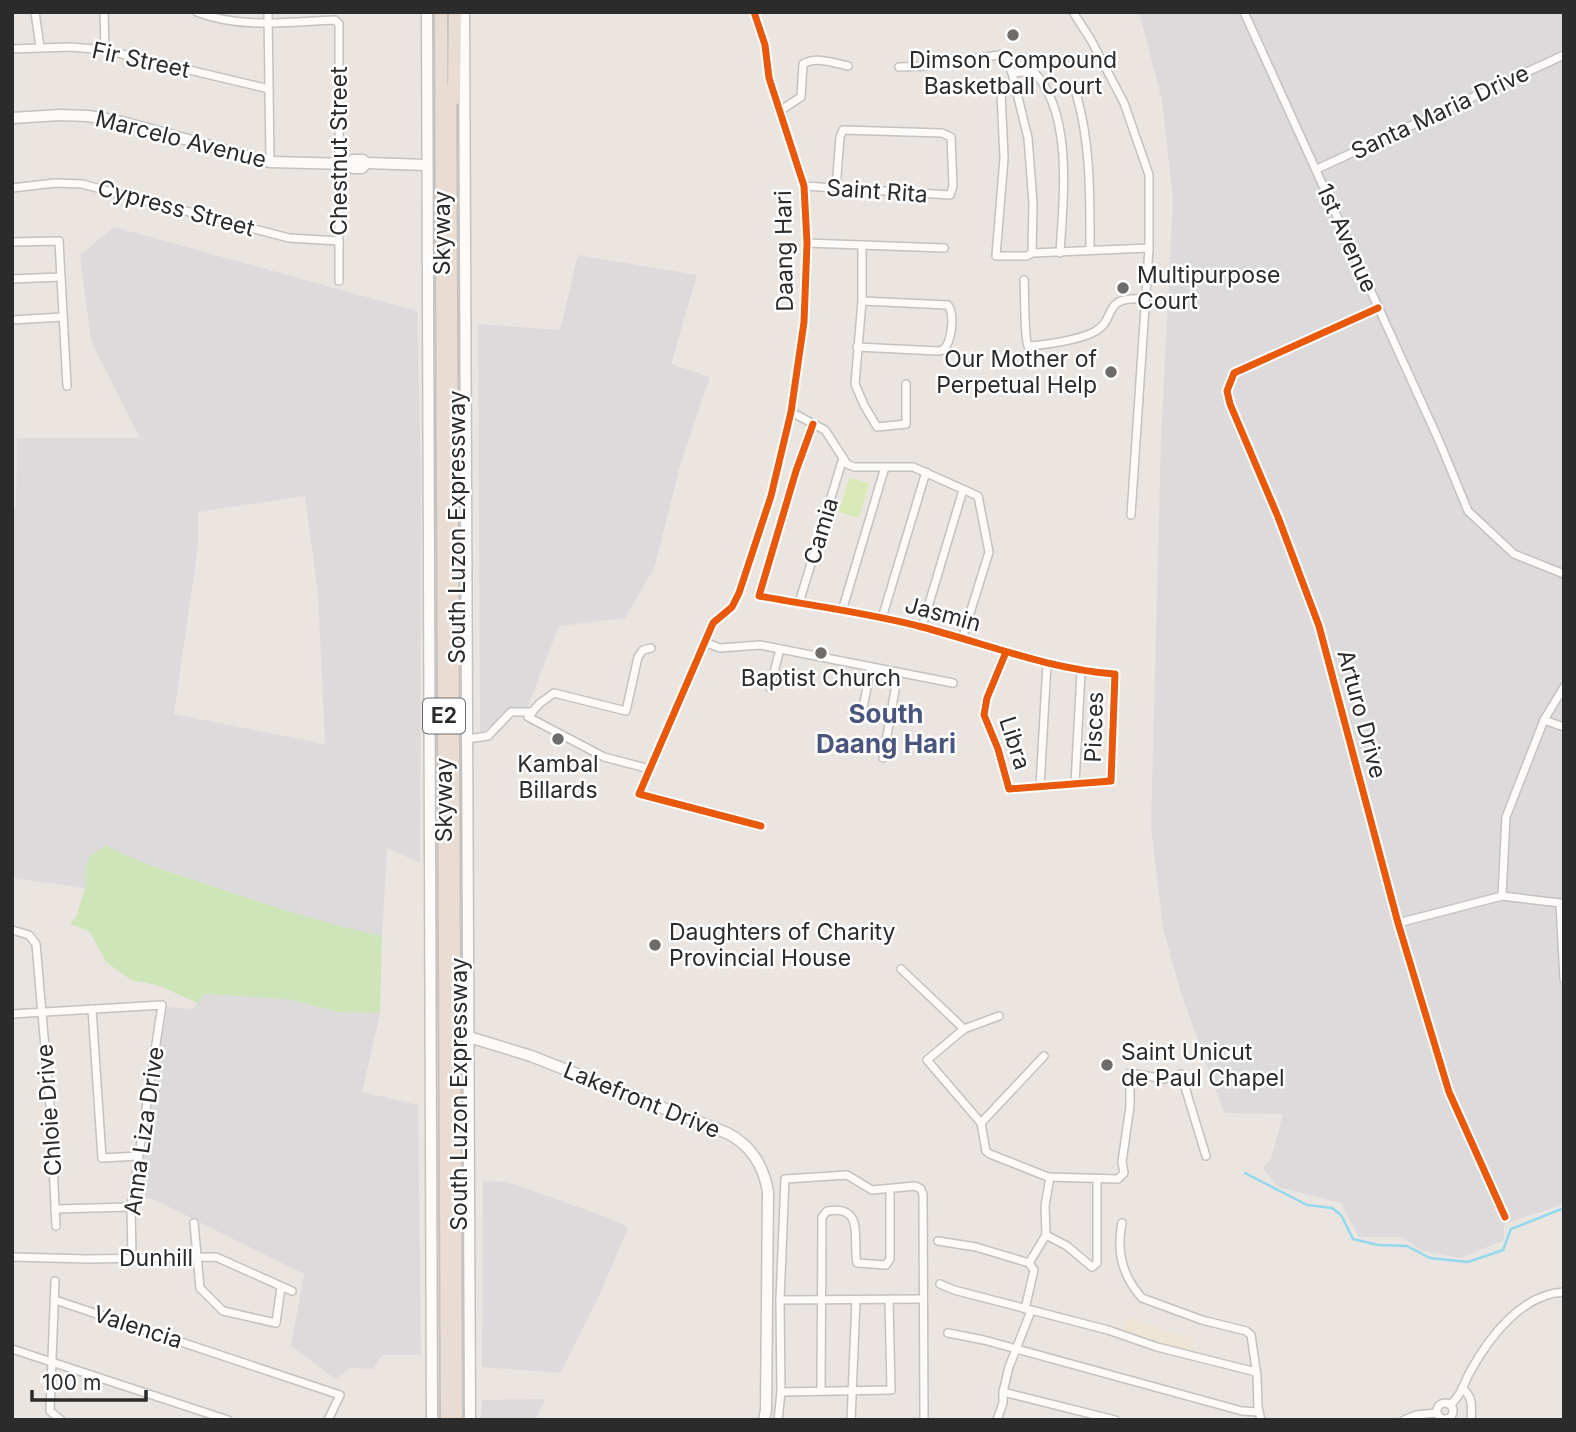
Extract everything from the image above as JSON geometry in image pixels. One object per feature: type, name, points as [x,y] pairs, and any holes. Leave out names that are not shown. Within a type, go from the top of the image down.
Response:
[{"type":"highway","name":"South Luzon Expressway","points":[[435,12],[441,1420]]},
{"type":"highway","name":"Skyway","points":[[441,12],[447,1420]]},
{"type":"highway","name":"Skyway","points":[[452,12],[458,1420]]},
{"type":"main road","points":[[427,12],[432,1420]]},
{"type":"main road","points":[[464,12],[470,1420]]},
{"type":"main road","name":"Marcelo Avenue","points":[[12,118],[60,115],[118,121],[270,162],[343,164],[363,160],[366,163],[427,164]]},
{"type":"main road","name":"Lakefront Drive","points":[[469,1037],[531,1056],[727,1133],[735,1137],[759,1161],[765,1174],[768,1192],[764,1420]]},
{"type":"street","points":[[35,12],[40,47]]},
{"type":"street","points":[[104,12],[105,50]]},
{"type":"street","points":[[197,12],[219,20],[268,23]]},
{"type":"street","points":[[268,12],[270,162]]},
{"type":"street","name":"Daang Hari","points":[[754,12],[765,45],[769,78],[804,186],[807,243],[804,322],[792,412],[771,496],[739,593],[732,607],[713,623],[639,794],[761,827]]},
{"type":"street","points":[[1073,12],[1124,103],[1149,175],[1149,245],[1131,515]]},
{"type":"street","name":"1st Avenue","points":[[1244,12],[1450,465],[1468,511],[1514,554],[1564,575]]},
{"type":"street","name":"Chestnut Street","points":[[268,23],[337,21],[339,26],[343,164],[339,281]]},
{"type":"street","name":"Fir Street","points":[[12,49],[40,47],[105,50],[269,89]]},
{"type":"street","points":[[899,67],[928,66],[1005,54],[1028,138],[1031,161],[1032,253]]},
{"type":"street","name":"Santa Maria Drive","points":[[1317,169],[1564,55]]},
{"type":"street","points":[[781,110],[801,97],[803,64],[807,61],[817,60],[848,66]]},
{"type":"street","points":[[1012,73],[1033,71],[1040,78],[1054,106],[1063,176],[1060,253]]},
{"type":"street","points":[[1001,93],[1004,170],[996,256],[1027,256],[1032,253],[1149,245]]},
{"type":"street","points":[[1076,93],[1086,141],[1090,250]]},
{"type":"street","name":"Saint Rita","points":[[804,186],[836,188],[950,195],[953,186],[951,137],[946,134],[844,130],[840,132],[836,188]]},
{"type":"street","name":"Cypress Street","points":[[12,188],[55,183],[82,184],[289,238],[339,241]]},
{"type":"street","points":[[12,242],[59,241],[67,386]]},
{"type":"street","points":[[807,243],[944,248]]},
{"type":"street","points":[[862,246],[862,301],[855,384],[877,427],[906,424],[906,384]]},
{"type":"street","points":[[12,279],[61,277]]},
{"type":"street","points":[[1024,280],[1025,340],[1028,346],[1090,334],[1103,324],[1114,304],[1124,299],[1144,299]]},
{"type":"street","points":[[857,347],[938,351],[943,350],[949,343],[952,310],[948,305],[862,301]]},
{"type":"street","name":"Arturo Drive","points":[[1378,308],[1234,373],[1227,391],[1319,626],[1398,922],[1449,1092],[1504,1217]]},
{"type":"street","points":[[12,320],[62,317]]},
{"type":"street","points":[[792,412],[825,430],[847,464],[854,467],[913,467],[978,496],[989,552],[962,639]]},
{"type":"street","name":"Jasmin","points":[[813,424],[796,471],[759,596],[882,618],[1047,664],[1115,674]]},
{"type":"street","name":"Camia","points":[[799,603],[843,458]]},
{"type":"street","points":[[842,611],[885,467]]},
{"type":"street","points":[[882,618],[926,472]]},
{"type":"street","points":[[922,627],[963,489]]},
{"type":"street","points":[[704,642],[720,648],[750,645],[780,649],[953,683]]},
{"type":"street","points":[[650,769],[604,757],[568,736],[528,718],[553,693],[625,711],[638,657],[643,650],[651,648]]},
{"type":"street","points":[[771,688],[780,649]]},
{"type":"street","name":"Libra","points":[[1006,652],[987,698],[984,715],[998,748],[1009,789],[1111,781]]},
{"type":"street","points":[[1040,786],[1047,664]]},
{"type":"street","points":[[863,708],[871,667]]},
{"type":"street","points":[[1075,783],[1081,671]]},
{"type":"street","points":[[883,758],[898,673]]},
{"type":"street","name":"Pisces","points":[[1111,781],[1115,674]]},
{"type":"street","points":[[1502,896],[1506,817],[1544,720],[1564,687]]},
{"type":"street","points":[[467,739],[488,736],[511,712],[532,712]]},
{"type":"street","points":[[1544,720],[1564,727]]},
{"type":"street","points":[[1398,922],[1502,896],[1560,903],[1564,979]]},
{"type":"street","name":"Chloie Drive","points":[[12,930],[29,936],[36,944],[56,1226]]},
{"type":"street","points":[[901,970],[964,1029]]},
{"type":"street","name":"Anna Liza Drive","points":[[92,1009],[162,1005],[131,1207],[132,1257]]},
{"type":"street","points":[[12,1014],[92,1009],[102,1158],[138,1156]]},
{"type":"street","points":[[999,1016],[964,1029],[928,1060],[981,1123],[986,1151],[989,1154],[1050,1177],[1118,1179],[1124,1173],[1122,1162],[1130,1106],[1130,1073],[1164,1079],[1181,1074],[1206,1156]]},
{"type":"street","points":[[981,1123],[1044,1056]]},
{"type":"street","points":[[778,1420],[781,1392],[780,1300],[785,1179],[847,1175],[872,1191],[915,1186],[921,1189],[923,1195],[924,1420]]},
{"type":"street","points":[[1029,1263],[1046,1235],[1045,1206],[1050,1177]]},
{"type":"street","points":[[1046,1235],[1067,1246],[1092,1267],[1095,1266],[1098,1246],[1095,1196],[1097,1179]]},
{"type":"street","points":[[821,1391],[822,1217],[827,1211],[835,1209],[850,1216],[855,1221],[858,1263],[886,1265],[890,1259],[890,1189]]},
{"type":"street","name":"Chloie Drive","points":[[55,1209],[131,1207]]},
{"type":"street","points":[[194,1223],[200,1288],[227,1313],[276,1323],[281,1287]]},
{"type":"street","points":[[948,1333],[1260,1416],[1251,1335],[1247,1331],[1202,1320],[1142,1298],[1121,1262],[1122,1223]]},
{"type":"street","points":[[938,1241],[976,1247],[1029,1263],[1034,1269],[1028,1310],[1009,1367],[997,1420]]},
{"type":"street","name":"Dunhill","points":[[12,1257],[215,1257],[292,1291]]},
{"type":"street","points":[[55,1282],[50,1411],[61,1420]]},
{"type":"street","points":[[940,1284],[1108,1330],[1157,1347],[1256,1372]]},
{"type":"street","points":[[1436,1413],[1441,1404],[1450,1405],[1458,1398],[1484,1350],[1519,1311],[1538,1297],[1564,1292]]},
{"type":"street","points":[[780,1300],[923,1299]]},
{"type":"street","name":"Valencia","points":[[55,1300],[340,1395],[328,1420]]},
{"type":"street","points":[[851,1420],[856,1300]]},
{"type":"street","points":[[781,1392],[891,1390],[889,1300]]},
{"type":"street","points":[[12,1349],[228,1420]]},
{"type":"street","points":[[1462,1388],[1471,1396],[1471,1420]]},
{"type":"street","points":[[1003,1392],[1115,1420]]},
{"type":"street","points":[[1436,1413],[1442,1419],[1448,1419],[1453,1414],[1450,1405]]},
{"type":"street","points":[[1404,1420],[1416,1415],[1436,1413]]},
{"type":"shaded area","points":[[1139,12],[1564,12],[1564,1204],[1504,1224],[1504,1240],[1460,1258],[1423,1251],[1402,1237],[1359,1237],[1341,1203],[1278,1187],[1263,1168],[1271,1159],[1283,1114],[1224,1113],[1180,990],[1163,928],[1151,826],[1161,441],[1173,199],[1162,100]]},
{"type":"shaded area","points":[[114,227],[417,311],[421,478],[420,863],[387,848],[382,936],[329,925],[126,857],[106,845],[86,867],[85,888],[12,878],[12,511],[16,508],[17,438],[140,438],[91,341],[80,255]],"holes":[[[305,496],[318,593],[325,744],[174,714],[198,547],[198,512]]]},
{"type":"shaded area","points":[[578,255],[697,275],[671,364],[710,377],[680,466],[654,568],[625,618],[559,626],[526,711],[513,709],[480,734],[478,324],[560,330]]},
{"type":"shaded area","points":[[203,994],[287,999],[339,1012],[380,1013],[362,1092],[418,1105],[421,1355],[382,1355],[373,1369],[350,1368],[335,1379],[291,1346],[304,1274],[153,1199],[137,1197],[167,1007],[193,1009]]},
{"type":"shaded area","points":[[483,1181],[507,1182],[628,1227],[604,1285],[560,1373],[482,1367]]},
{"type":"shaded area","points":[[1126,1317],[1195,1339],[1191,1353],[1122,1332]]},
{"type":"shaded area","points":[[546,1399],[535,1420],[481,1420],[482,1400]]},
{"type":"green space","points":[[849,478],[869,483],[859,518],[839,512]]},
{"type":"green space","points":[[106,845],[142,862],[250,899],[382,936],[380,1013],[339,1012],[287,999],[204,994],[198,1003],[157,985],[131,980],[106,962],[90,932],[70,924],[77,915],[85,888],[89,857]]},
{"type":"waterway","points":[[1245,1173],[1307,1205],[1332,1208],[1341,1215],[1353,1239],[1378,1245],[1407,1246],[1430,1258],[1468,1262],[1503,1250],[1511,1229],[1564,1208]]},
{"type":"cycle path","points":[[754,12],[765,45],[769,78],[804,186],[807,243],[804,322],[791,412],[771,496],[739,593],[732,607],[713,623],[639,794],[761,826]]},
{"type":"cycle path","points":[[1378,308],[1234,373],[1227,391],[1319,626],[1398,923],[1449,1092],[1505,1217]]},
{"type":"cycle path","points":[[813,424],[796,471],[759,596],[902,622],[1066,667],[1115,674],[1111,781],[1009,789],[998,749],[984,715],[987,698],[1006,652]]},
{"type":"place","name":"Dimson Compound Basketball Court","points":[[1013,35]]},
{"type":"place","name":"Multipurpose Court","points":[[1123,288]]},
{"type":"place","name":"Our Mother of Perpetual Help","points":[[1111,372]]},
{"type":"place","name":"Baptist Church","points":[[821,653]]},
{"type":"place","name":"Kambal Billards","points":[[558,739]]},
{"type":"place","name":"Daughters of Charity Provincial House","points":[[655,945]]},
{"type":"place","name":"Saint Unicut de Paul Chapel","points":[[1107,1065]]},
{"type":"district","name":"South Daang Hari","points":[[886,729]]}]
